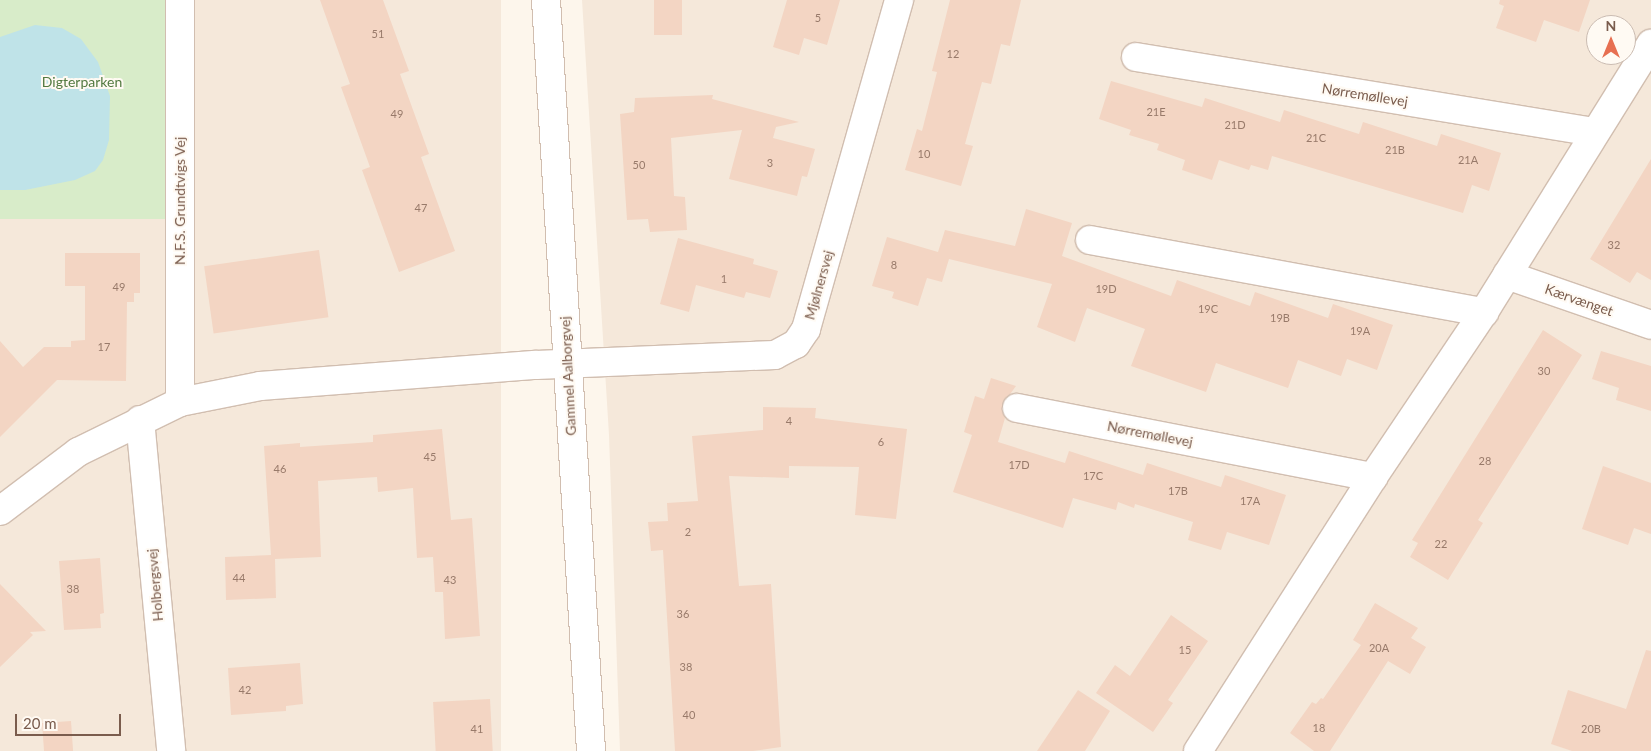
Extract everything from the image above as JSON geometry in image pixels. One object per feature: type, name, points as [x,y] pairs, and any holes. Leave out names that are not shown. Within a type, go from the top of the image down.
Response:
[{"type":"street","name":"N.F.S. Grundtvigs Vej","points":[[180,0],[180,402]]},
{"type":"street","name":"Gammel Aalborgvej","points":[[546,0],[591,751]]},
{"type":"street","name":"Mjølnersvej","points":[[567,365],[775,354],[796,344],[806,329],[899,0]]},
{"type":"street","points":[[1198,751],[1372,477],[1484,312],[1594,132],[1651,44]]},
{"type":"street","name":"Nørremøllevej","points":[[1136,57],[1594,132]]},
{"type":"street","points":[[1090,240],[1484,312]]},
{"type":"street","name":"Kærvænget","points":[[1507,275],[1651,325]]},
{"type":"street","points":[[0,511],[78,452],[180,402],[260,386],[567,365]]},
{"type":"street","name":"Nørremøllevej","points":[[1017,408],[1372,477]]},
{"type":"street","name":"Holbergsvej","points":[[140,420],[171,751]]},
{"type":"shaded area","points":[[0,0],[501,0],[501,751],[0,751]]},
{"type":"shaded area","points":[[582,0],[1651,0],[1651,751],[620,751],[609,435]]},
{"type":"green space","name":"Digterparken","points":[[0,0],[166,0],[166,219],[0,219]]},
{"type":"water","points":[[35,25],[62,28],[81,39],[98,62],[110,96],[109,140],[103,160],[95,171],[75,180],[25,190],[0,190],[0,37]]},
{"type":"building","points":[[320,0],[383,0],[409,71],[400,74],[429,154],[421,157],[455,251],[399,272],[362,170],[370,167],[341,87],[350,84]]},
{"type":"building","points":[[654,0],[682,0],[682,35],[654,35]]},
{"type":"building","points":[[787,0],[840,0],[827,45],[804,38],[799,55],[773,47]]},
{"type":"building","points":[[950,0],[1021,0],[1010,46],[1001,44],[991,84],[982,82],[965,144],[973,146],[961,186],[905,170],[917,129],[922,131],[937,72],[932,71]]},
{"type":"building","points":[[1500,0],[1590,0],[1579,32],[1544,20],[1536,42],[1496,28],[1504,6],[1499,4]]},
{"type":"building","points":[[1111,81],[1202,107],[1205,98],[1280,122],[1284,110],[1359,134],[1363,122],[1437,146],[1441,134],[1501,153],[1489,191],[1472,185],[1463,213],[1272,156],[1268,170],[1251,165],[1249,170],[1219,160],[1212,180],[1182,170],[1185,160],[1157,150],[1159,144],[1129,135],[1131,130],[1099,119]]},
{"type":"building","points":[[713,95],[712,99],[799,122],[776,127],[773,138],[815,149],[807,177],[802,176],[797,196],[729,179],[742,130],[671,138],[674,196],[685,197],[687,230],[650,232],[648,219],[627,220],[620,114],[634,112],[635,98]]},
{"type":"building","points":[[1651,159],[1651,280],[1637,272],[1630,283],[1590,259]]},
{"type":"building","points":[[1026,209],[1072,223],[1062,256],[1171,296],[1177,280],[1250,306],[1255,292],[1328,318],[1333,304],[1393,325],[1377,370],[1347,359],[1341,376],[1298,360],[1288,388],[1216,363],[1206,392],[1131,366],[1145,329],[1087,308],[1075,342],[1037,327],[1052,284],[949,259],[942,282],[927,278],[918,306],[892,298],[894,292],[872,286],[887,237],[938,252],[945,230],[1015,246]]},
{"type":"building","points":[[678,238],[754,259],[753,264],[778,271],[770,298],[746,292],[744,298],[696,285],[689,312],[660,304]]},
{"type":"building","points":[[319,250],[328,317],[214,333],[204,266]]},
{"type":"building","points":[[65,253],[140,253],[140,293],[134,293],[134,302],[127,302],[126,381],[57,380],[0,437],[0,341],[23,367],[44,347],[71,347],[71,341],[85,340],[85,286],[65,286]]},
{"type":"building","points":[[1543,330],[1582,355],[1478,520],[1483,523],[1448,580],[1410,557],[1418,543],[1412,540]]},
{"type":"building","points":[[1601,351],[1651,366],[1651,411],[1616,400],[1619,388],[1592,379]]},
{"type":"building","points":[[991,378],[1016,386],[1002,405],[1005,418],[998,442],[1065,463],[1069,451],[1143,475],[1147,463],[1221,487],[1225,475],[1286,495],[1269,545],[1227,532],[1221,550],[1188,540],[1193,522],[1135,504],[1134,508],[1118,502],[1116,510],[1073,498],[1063,528],[953,492],[972,435],[964,432],[975,396],[984,399]]},
{"type":"building","points":[[763,407],[816,408],[815,418],[907,429],[896,519],[855,515],[859,467],[789,466],[789,478],[729,476],[739,586],[771,584],[781,747],[753,751],[675,751],[663,550],[651,551],[648,522],[668,521],[667,503],[698,501],[692,436],[763,430]]},
{"type":"building","points":[[442,429],[451,520],[472,518],[480,636],[445,639],[443,592],[435,592],[433,557],[417,558],[413,488],[378,492],[377,477],[318,481],[321,557],[275,559],[276,598],[226,600],[225,557],[271,555],[264,446],[300,443],[300,447],[373,442],[373,435]]},
{"type":"building","points":[[1603,466],[1651,483],[1651,534],[1634,528],[1628,545],[1582,529]]},
{"type":"building","points":[[100,558],[104,613],[100,614],[101,628],[64,630],[59,561]]},
{"type":"building","points":[[0,584],[46,631],[30,632],[33,635],[0,667]]},
{"type":"building","points":[[1375,603],[1418,628],[1411,638],[1426,647],[1410,674],[1388,661],[1330,751],[1314,751],[1290,733],[1312,702],[1316,704],[1321,698],[1323,699],[1361,645],[1353,640]]},
{"type":"building","points":[[1171,615],[1208,641],[1168,700],[1173,703],[1153,732],[1096,693],[1115,665],[1130,676]]},
{"type":"building","points":[[1646,650],[1651,651],[1651,751],[1572,751],[1551,744],[1568,690],[1626,709]]},
{"type":"building","points":[[300,663],[303,704],[286,706],[286,711],[231,715],[228,668]]},
{"type":"building","points":[[1078,690],[1110,711],[1085,751],[1037,751]]},
{"type":"building","points":[[490,699],[493,751],[436,751],[433,702]]},
{"type":"building","points":[[71,721],[73,751],[44,751],[42,723]]}]
